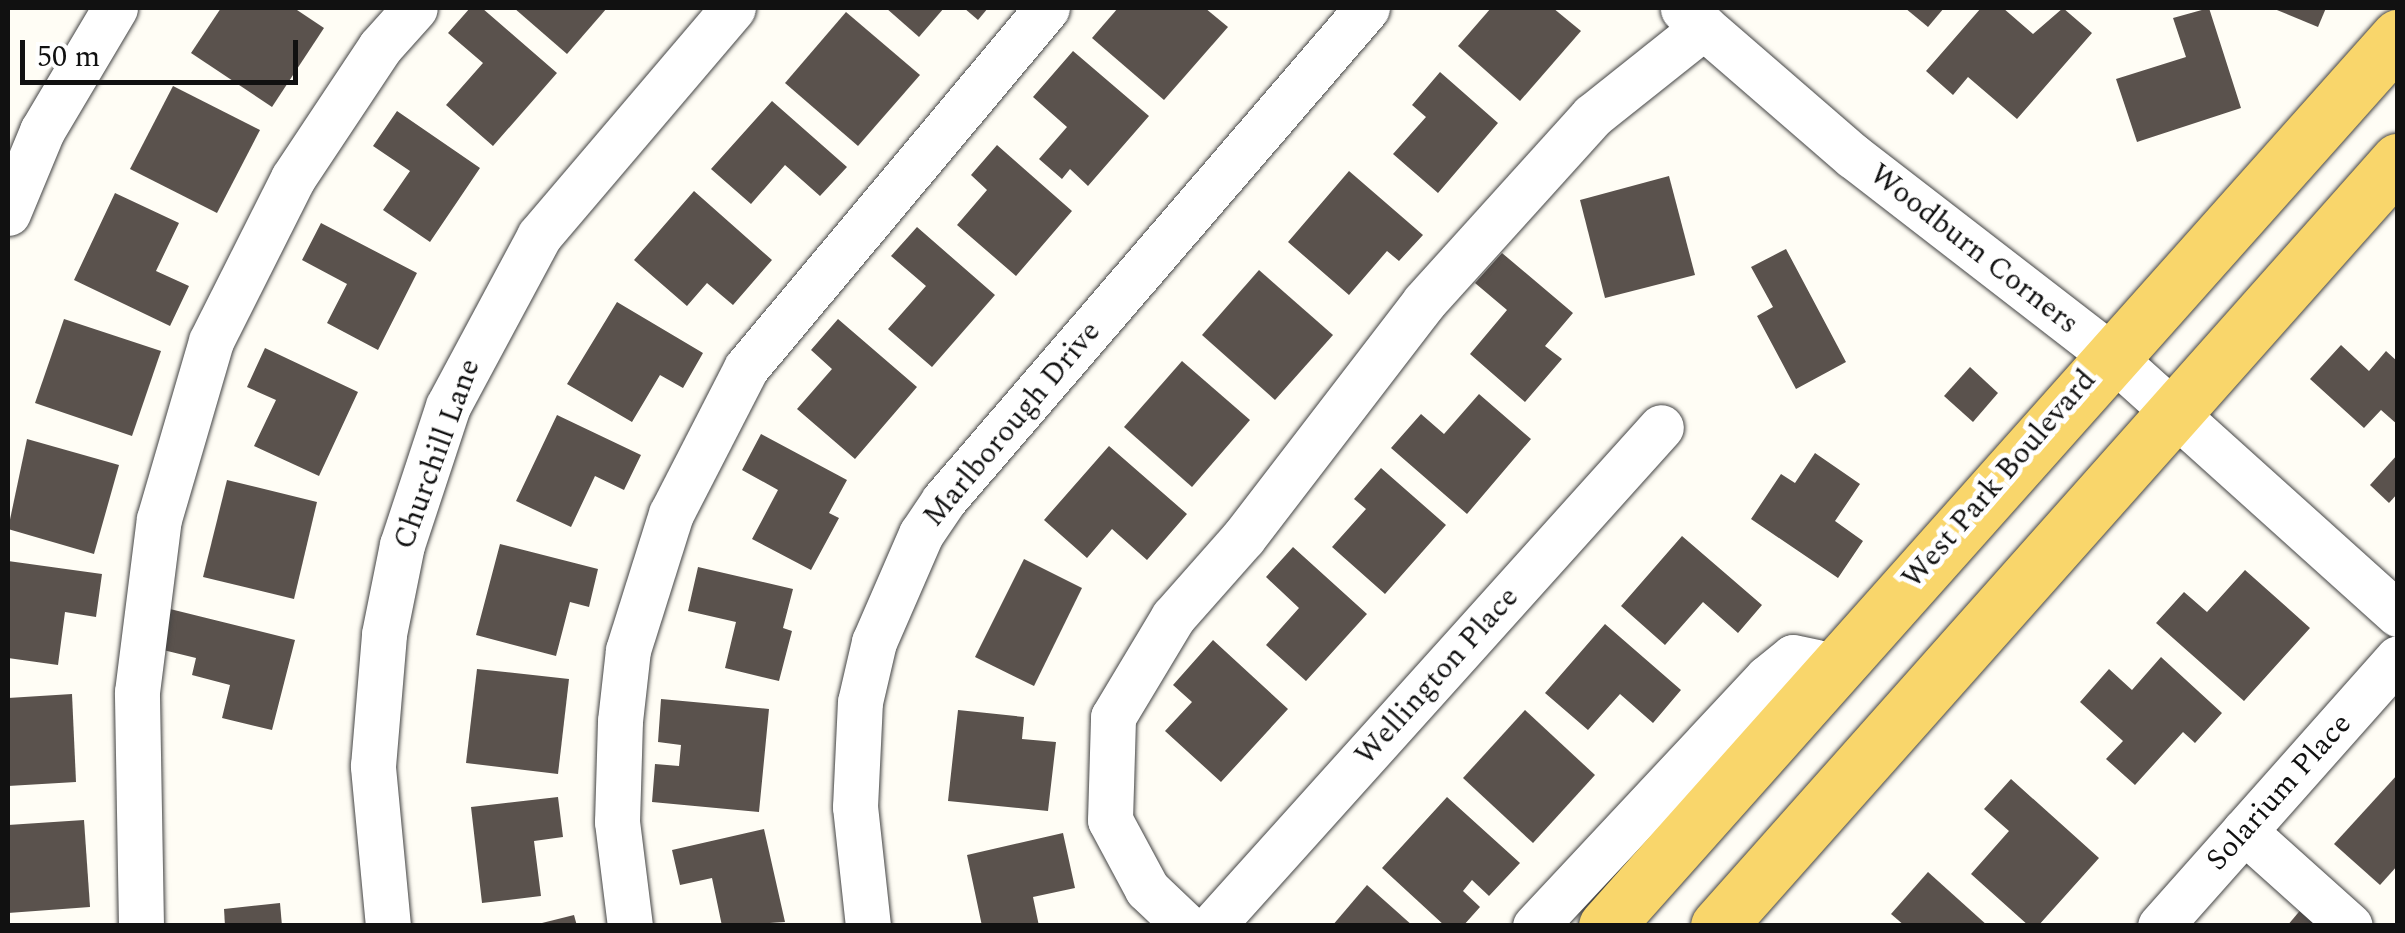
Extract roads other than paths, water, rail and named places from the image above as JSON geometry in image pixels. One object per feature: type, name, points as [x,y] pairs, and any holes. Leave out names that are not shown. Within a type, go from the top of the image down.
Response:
[{"type":"main road","name":"West Park Boulevard","points":[[1606,926],[2109,354],[2398,37]]},
{"type":"main road","points":[[1718,926],[2398,161]]},
{"type":"street","points":[[8,213],[42,131],[114,8]]},
{"type":"street","points":[[141,926],[137,692],[159,518],[211,342],[293,178],[380,47],[415,8]]},
{"type":"street","name":"Churchill Lane","points":[[388,926],[373,782],[381,664],[402,545],[442,423],[473,352],[539,236],[733,8]]},
{"type":"street","points":[[630,926],[616,822],[620,721],[628,650],[671,514],[746,368],[1047,8]]},
{"type":"street","name":"Marlborough Drive","points":[[868,926],[855,807],[860,702],[874,642],[921,534],[943,500],[1367,8]]},
{"type":"street","points":[[1186,926],[1147,889],[1110,820],[1113,717],[1173,617],[1243,538],[1424,302],[1592,116],[1693,17]]},
{"type":"street","name":"Woodburn Corners","points":[[1693,17],[1852,156],[2109,354],[2398,614]]},
{"type":"street","name":"Wellington Place","points":[[1212,926],[1661,427]]},
{"type":"street","points":[[1535,926],[1793,656],[1835,666]]},
{"type":"street","name":"Solarium Place","points":[[2160,926],[2398,658]]},
{"type":"street","points":[[2244,831],[2350,926]]}]
